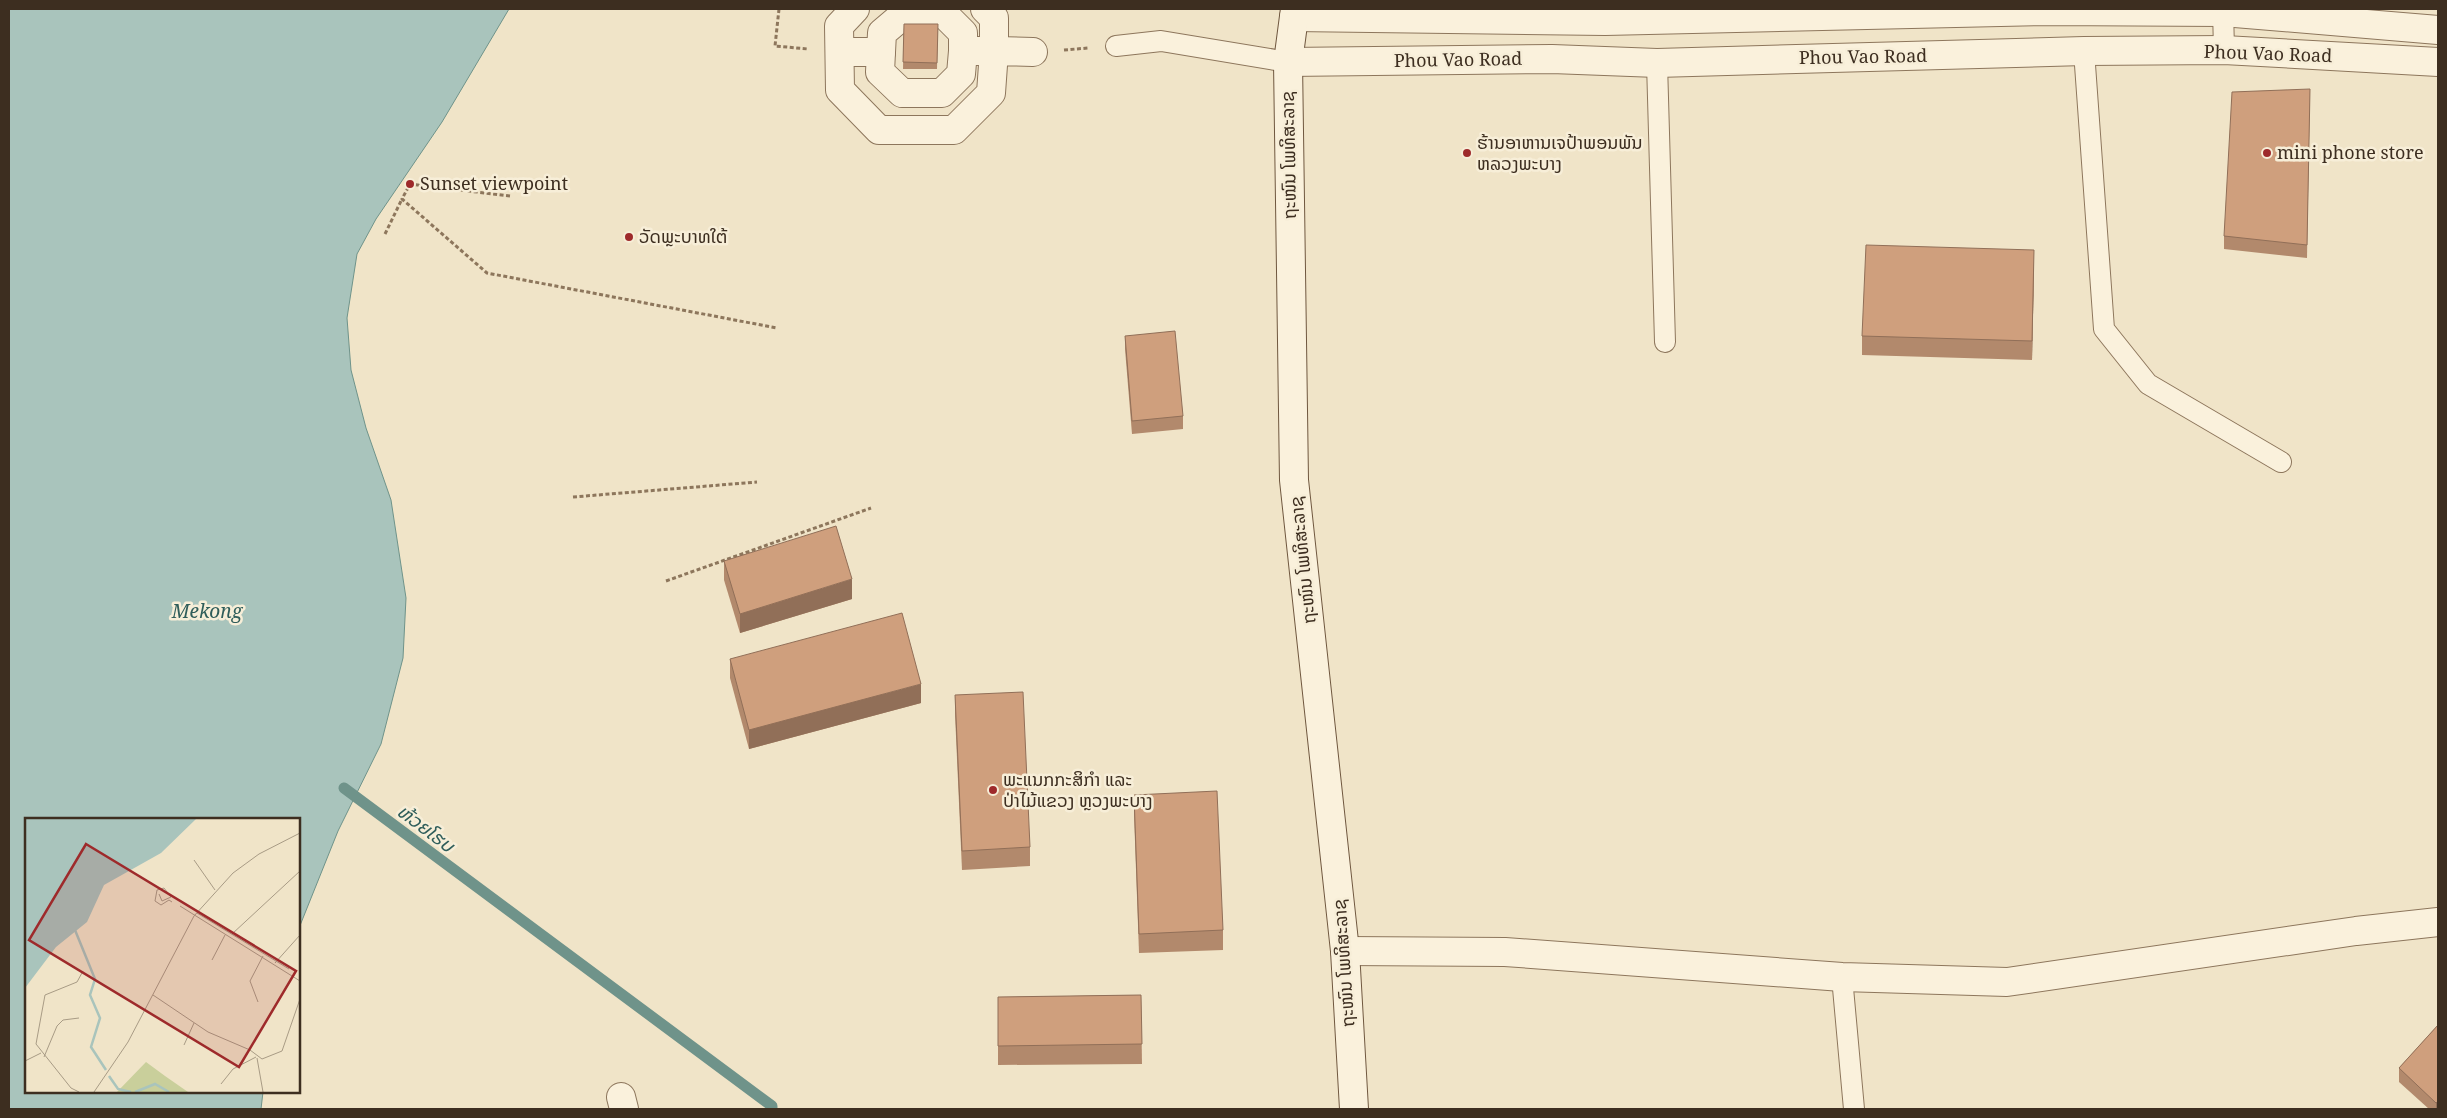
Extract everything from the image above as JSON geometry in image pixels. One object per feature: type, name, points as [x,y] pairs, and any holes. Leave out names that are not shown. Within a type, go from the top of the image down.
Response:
[{"type":"street","points":[[855,9],[839,26],[840,90],[878,130],[954,130],[991,93],[994,18],[985,9]]},
{"type":"street","points":[[909,10],[942,12],[963,33],[963,51],[961,74],[942,93],[902,93],[880,72],[882,33],[909,10]]},
{"type":"street","name":"Phou Vao Road","points":[[1295,13],[1605,21],[1709,14],[2223,11],[2438,30]]},
{"type":"street","name":"ຖະໜົນ ໂພທິສະລາຊ","points":[[1295,13],[1288,62],[1294,480],[1345,951],[1354,1109]]},
{"type":"street","name":"Phou Vao Road","points":[[1288,62],[1552,59],[1657,62],[2224,50],[2438,62]]},
{"type":"street","points":[[963,51],[1033,52]]},
{"type":"street","points":[[840,52],[881,52]]},
{"type":"street","points":[[1345,951],[1505,952],[1842,977],[2007,982],[2356,931],[2438,922]]},
{"type":"lane","points":[[2223,11],[2224,50]]},
{"type":"lane","points":[[1116,46],[1161,41],[1288,62]]},
{"type":"lane","points":[[2084,52],[2104,329],[2148,384],[2281,462]]},
{"type":"lane","points":[[1657,62],[1665,342]]},
{"type":"lane","points":[[1842,977],[1854,1109]]},
{"type":"path","points":[[779,9],[775,46],[840,52]]},
{"type":"path","points":[[1033,52],[1116,46]]},
{"type":"path","points":[[384,234],[410,184],[510,196]]},
{"type":"path","points":[[402,200],[487,273],[777,328]]},
{"type":"path","points":[[573,497],[757,482]]},
{"type":"path","points":[[666,581],[871,508]]},
{"type":"water","name":"Mekong","points":[[9,9],[509,9],[442,122],[376,219],[357,254],[347,318],[351,370],[366,428],[391,500],[406,598],[403,658],[381,744],[338,831],[300,926],[300,818],[25,818],[25,1093],[263,1093],[261,1109],[9,1109]]},
{"type":"building","points":[[904,24],[938,24],[937,63],[903,62]]},
{"type":"building","points":[[2310,89],[2307,245],[2224,236],[2232,92]]},
{"type":"building","points":[[1866,245],[2034,250],[2032,341],[1862,336]]},
{"type":"building","points":[[1175,331],[1183,416],[1132,421],[1125,336]]},
{"type":"building","points":[[836,526],[852,579],[740,614],[724,561]]},
{"type":"building","points":[[902,613],[921,684],[749,730],[730,659]]},
{"type":"building","name":"ພະແນກກະສິກຳ ແລະ ປ່າໄມ້ແຂວງ ຫຼວງພະບາງ","points":[[1023,692],[1030,847],[962,851],[955,695]]},
{"type":"building","points":[[1217,791],[1223,930],[1139,934],[1134,795]]},
{"type":"building","points":[[1141,995],[1142,1044],[998,1046],[998,997]]},
{"type":"building","points":[[2438,1025],[2438,1101],[2436,1103],[2399,1068]]},
{"type":"waterway","name":"ຫ້ວຍໂຮບ","points":[[344,788],[772,1106],[772,1109]]},
{"type":"place","name":"ຮ້ານອາຫານເຈປ້າພອນພັນ ຫລວງພະບາງ","points":[[1467,153]]},
{"type":"place","name":"mini phone store","points":[[2267,153]]},
{"type":"place","name":"Sunset viewpoint","points":[[410,184]]},
{"type":"place","name":"ວັດພຼະບາທໃຕ້","points":[[629,237]]},
{"type":"place","name":"ພະແນກກະສິກຳ ແລະ ປ່າໄມ້ແຂວງ ຫຼວງພະບາງ","points":[[993,790]]}]
